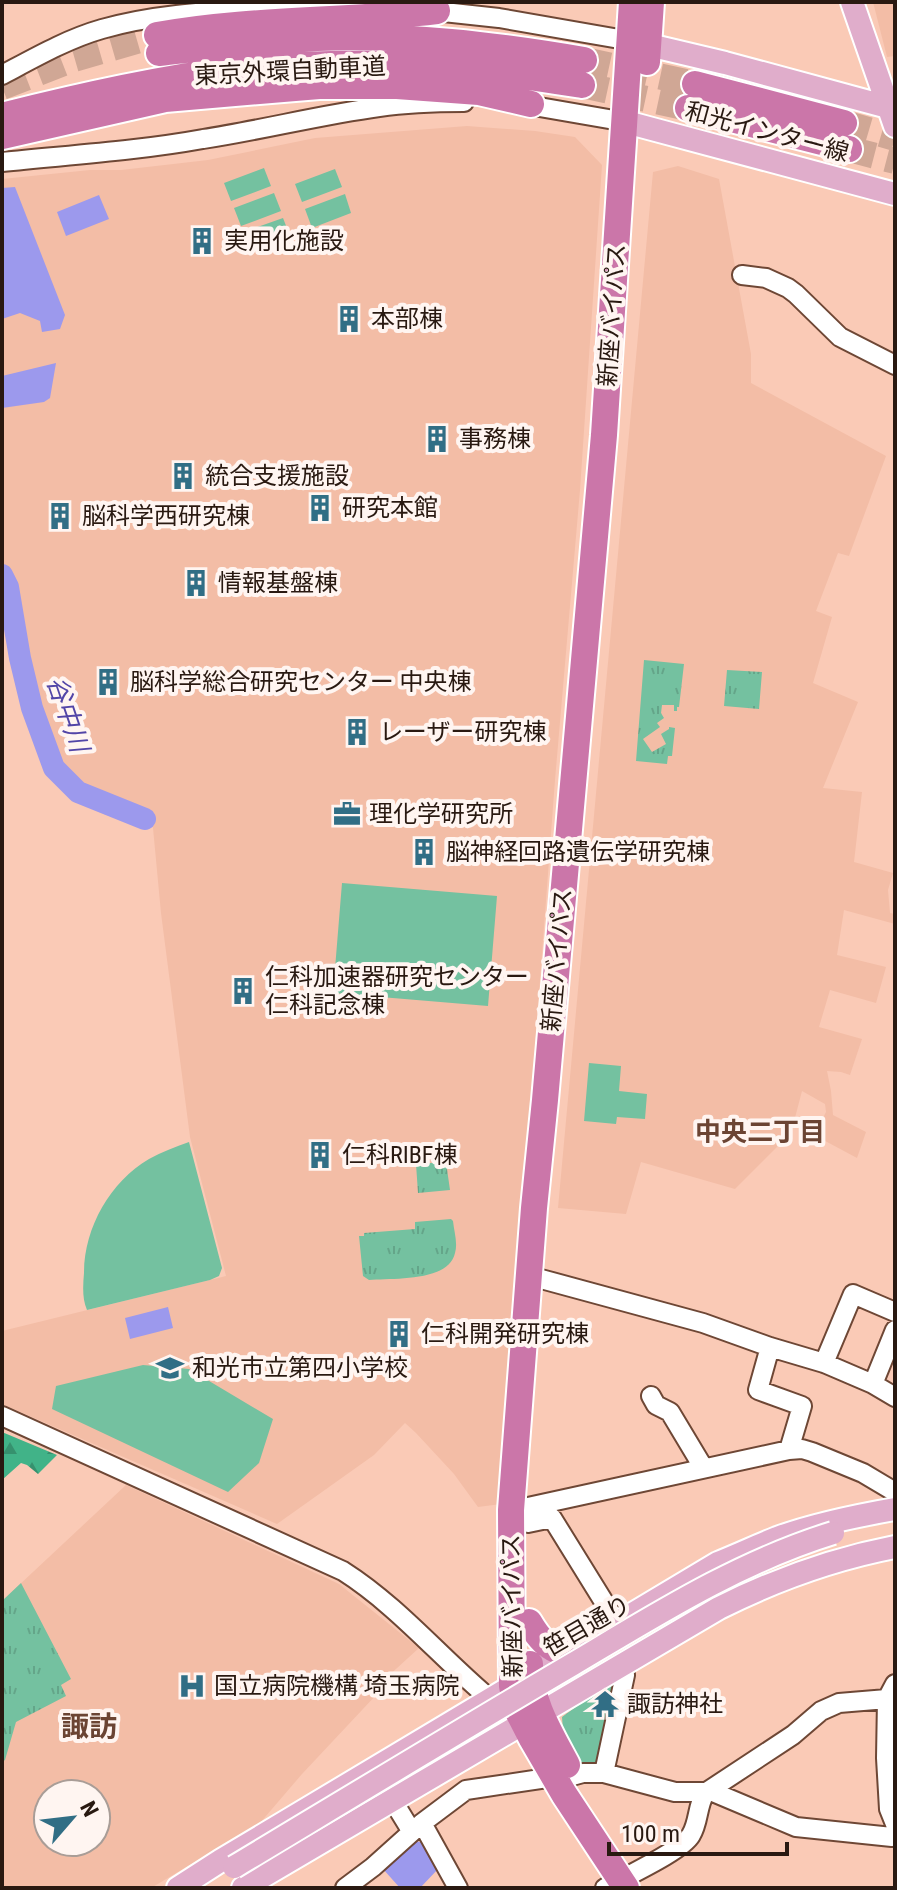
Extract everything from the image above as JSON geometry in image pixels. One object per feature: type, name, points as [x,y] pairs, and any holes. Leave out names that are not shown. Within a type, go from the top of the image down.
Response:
[{"type":"highway","name":"新座バイパス","points":[[632,2],[639,43]]},
{"type":"highway","name":"新座バイパス","points":[[519,1701],[529,1622],[528,1434],[639,43],[651,2]]},
{"type":"highway","name":"東京外環自動車道","points":[[2,116],[146,82],[232,70],[396,64],[583,72],[460,43],[395,38],[317,38],[224,45],[158,44],[193,28],[437,11]]},
{"type":"highway","points":[[2,136],[165,99],[319,86],[397,86],[479,92],[531,104]]},
{"type":"highway","points":[[844,123],[691,96],[849,149]]},
{"type":"highway","name":"新座バイパス","points":[[625,1883],[601,1826],[563,1776],[519,1701],[511,1510],[534,1208],[634,124]]},
{"type":"highway","points":[[529,1622],[546,1645],[566,1654]]},
{"type":"main road","points":[[852,2],[893,114]]},
{"type":"main road","points":[[639,43],[725,63],[893,114]]},
{"type":"main road","name":"和光インター線","points":[[634,124],[895,194]]},
{"type":"main road","points":[[241,1877],[393,1801],[472,1754],[566,1654],[718,1563],[778,1538],[848,1517],[895,1509]]},
{"type":"main road","name":"笹目通り","points":[[223,1888],[491,1726],[734,1585],[835,1540],[895,1521]]},
{"type":"main road","name":"笹目通り","points":[[835,1540],[895,1535]]},
{"type":"main road","points":[[178,1888],[452,1723],[621,1666],[759,1588],[805,1570],[895,1547]]},
{"type":"main road","points":[[452,1723],[468,1723],[477,1739],[472,1754]]},
{"type":"main road","name":"笹目通り","points":[[198,1888],[241,1877]]},
{"type":"street","points":[[2,75],[71,40],[125,23],[199,13],[320,5],[363,4],[499,18],[639,43]]},
{"type":"street","points":[[2,162],[193,141],[330,114],[382,106],[446,102],[531,104],[634,124]]},
{"type":"street","points":[[742,275],[766,278],[788,288],[840,337],[895,365]]},
{"type":"street","points":[[541,1279],[703,1323],[824,1363],[895,1397]]},
{"type":"street","points":[[824,1363],[853,1294],[895,1312]]},
{"type":"street","points":[[873,1384],[895,1330]]},
{"type":"street","points":[[770,1347],[758,1390],[802,1406],[789,1450]]},
{"type":"street","points":[[651,1396],[656,1405],[670,1412],[703,1467]]},
{"type":"street","points":[[2,1416],[343,1571],[519,1701]]},
{"type":"street","points":[[528,1515],[703,1467],[802,1449],[863,1473],[895,1492]]},
{"type":"street","points":[[528,1515],[552,1518],[617,1623]]},
{"type":"street","points":[[604,1773],[625,1675],[621,1666]]},
{"type":"street","points":[[625,1883],[690,1838],[705,1793],[793,1735],[821,1711],[839,1703],[891,1692],[887,1788],[889,1809],[895,1824]]},
{"type":"street","points":[[345,1888],[466,1790],[583,1773],[604,1773],[675,1792],[713,1792],[796,1827],[895,1835]]},
{"type":"street","points":[[393,1801],[417,1828],[458,1888]]},
{"type":"shaded area","points":[[873,2],[895,2],[895,56],[887,57]]},
{"type":"shaded area","name":"理化学研究所","points":[[467,126],[575,137],[602,165],[580,490],[501,1504],[478,1507],[454,1474],[405,1423],[374,1455],[277,1524],[2,1404],[2,1331],[226,1276],[190,1137],[161,913],[154,819],[83,792],[72,784],[58,764],[47,739],[2,570],[2,179],[208,160],[315,138]]},
{"type":"shaded area","points":[[678,166],[719,179],[751,354],[751,383],[886,456],[849,556],[838,553],[816,611],[832,617],[813,683],[858,702],[823,788],[862,792],[854,862],[893,873],[888,890],[890,913],[895,914],[895,924],[844,910],[837,955],[886,967],[876,1003],[830,990],[819,1027],[862,1039],[850,1075],[827,1071],[833,1115],[866,1132],[857,1158],[814,1135],[826,1112],[825,1104],[802,1091],[791,1133],[735,1189],[641,1162],[626,1214],[558,1208],[653,172]]},
{"type":"shaded area","points":[[15,187],[65,315],[60,329],[42,332],[40,321],[20,313],[2,319],[2,188]]},
{"type":"shaded area","points":[[99,195],[109,219],[66,236],[57,212]]},
{"type":"shaded area","points":[[56,363],[50,398],[44,402],[2,408],[2,376]]},
{"type":"shaded area","points":[[168,1307],[173,1328],[130,1339],[125,1318]]},
{"type":"shaded area","name":"国立病院機構 埼玉病院","points":[[126,1485],[339,1584],[419,1648],[385,1679],[378,1693],[260,1823],[151,1888],[2,1888],[2,1601]]},
{"type":"shaded area","points":[[415,1841],[426,1843],[439,1868],[420,1888],[400,1888],[383,1869]]},
{"type":"green space","points":[[264,168],[271,186],[231,201],[224,183]]},
{"type":"green space","points":[[335,169],[342,187],[302,202],[295,184]]},
{"type":"green space","points":[[274,193],[281,211],[241,226],[234,208]]},
{"type":"green space","points":[[345,194],[351,213],[312,228],[305,209]]},
{"type":"green space","points":[[283,218],[290,236],[250,251],[243,232]]},
{"type":"green space","points":[[644,660],[684,664],[677,711],[674,711],[674,705],[662,705],[664,718],[657,723],[660,727],[643,739],[652,752],[666,744],[661,734],[669,727],[675,728],[672,756],[668,756],[667,764],[636,761]]},
{"type":"green space","points":[[727,670],[762,672],[759,709],[724,706]]},
{"type":"green space","points":[[342,883],[497,896],[488,1006],[333,993]]},
{"type":"green space","points":[[589,1063],[621,1066],[619,1091],[647,1094],[645,1119],[617,1117],[616,1124],[584,1121]]},
{"type":"green space","points":[[189,1142],[222,1268],[219,1276],[87,1310],[83,1292],[85,1256],[94,1223],[111,1193],[122,1180],[154,1156]]},
{"type":"green space","points":[[446,1162],[450,1190],[418,1193],[416,1164]]},
{"type":"green space","points":[[451,1219],[456,1249],[451,1262],[442,1269],[419,1277],[369,1280],[363,1276],[359,1236],[415,1229],[415,1222]]},
{"type":"green space","points":[[143,1365],[189,1369],[273,1419],[259,1463],[228,1492],[52,1409],[56,1386]]},
{"type":"green space","points":[[2,1432],[57,1455],[38,1474],[21,1463],[2,1480]]},
{"type":"green space","points":[[21,1583],[71,1679],[61,1685],[66,1696],[16,1722],[2,1762],[2,1601]]},
{"type":"green space","points":[[615,1678],[601,1769],[578,1770],[563,1731],[562,1717]]},
{"type":"waterway","name":"谷中川","points":[[2,575],[8,587],[32,708],[54,768],[78,792],[145,819]]},
{"type":"tunnel","points":[[2,87],[74,59],[157,35]]},
{"type":"tunnel","points":[[584,60],[695,84]]},
{"type":"tunnel","points":[[582,85],[688,108]]},
{"type":"tunnel","points":[[844,123],[895,138]]},
{"type":"tunnel","points":[[849,149],[895,161]]},
{"type":"place","name":"実用化施設","points":[[202,241]]},
{"type":"place","name":"本部棟","points":[[349,319]]},
{"type":"place","name":"事務棟","points":[[437,439]]},
{"type":"place","name":"統合支援施設","points":[[183,476]]},
{"type":"place","name":"研究本館","points":[[320,508]]},
{"type":"place","name":"脳科学西研究棟","points":[[60,516]]},
{"type":"place","name":"情報基盤棟","points":[[196,583]]},
{"type":"place","name":"脳科学総合研究センター 中央棟","points":[[108,682]]},
{"type":"place","name":"レーザー研究棟","points":[[357,732]]},
{"type":"place","name":"理化学研究所","points":[[347,814]]},
{"type":"place","name":"脳神経回路遺伝学研究棟","points":[[424,852]]},
{"type":"place","name":"仁科加速器研究センター 仁科記念棟","points":[[243,991]]},
{"type":"place","name":"仁科RIBF棟","points":[[320,1155]]},
{"type":"place","name":"仁科開発研究棟","points":[[399,1334]]},
{"type":"place","name":"和光市立第四小学校","points":[[170,1368]]},
{"type":"place","name":"国立病院機構 埼玉病院","points":[[192,1686]]},
{"type":"place","name":"諏訪神社","points":[[605,1704]]},
{"type":"district","name":"中央二丁目","points":[[760,1132]]},
{"type":"district","name":"諏訪","points":[[89,1726]]}]
